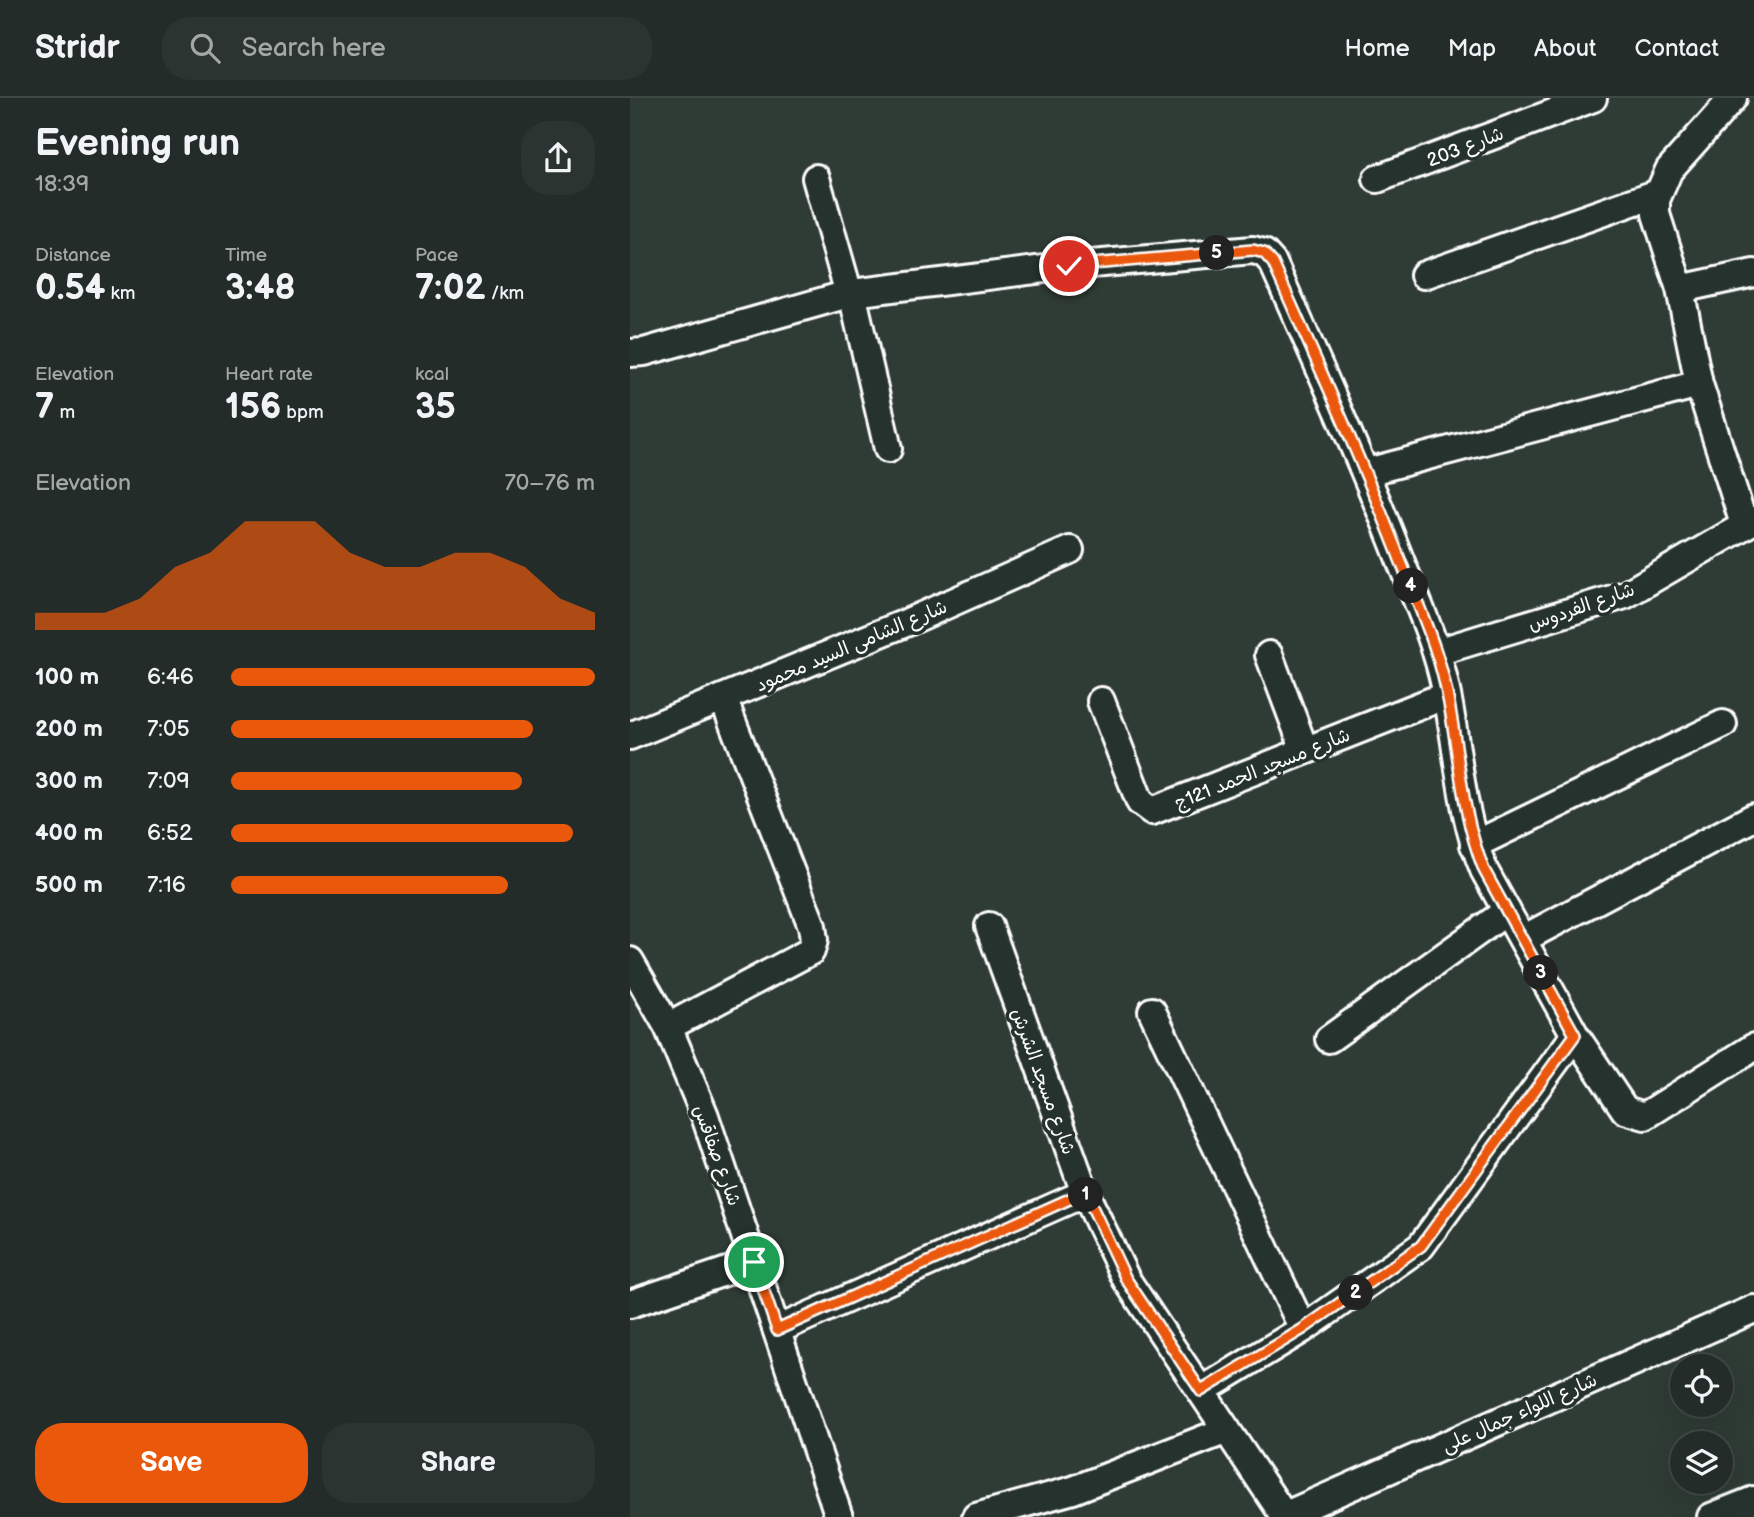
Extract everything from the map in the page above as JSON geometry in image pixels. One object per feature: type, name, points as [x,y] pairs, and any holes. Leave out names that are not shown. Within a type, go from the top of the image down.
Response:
[{"type":"street","name":"شارع 203","points":[[1377,179],[1593,98]]},
{"type":"street","points":[[1733,98],[1675,163],[1658,193],[1656,214],[1680,289],[1699,384],[1749,522]]},
{"type":"street","points":[[816,178],[850,293],[888,449]]},
{"type":"street","points":[[1424,275],[1658,193]]},
{"type":"street","points":[[630,353],[644,352],[850,293],[1069,266],[1253,250],[1264,253],[1273,263],[1367,472],[1437,652],[1447,695],[1466,820],[1474,845],[1575,1035],[1625,1110],[1644,1116],[1754,1047]]},
{"type":"street","points":[[1680,289],[1754,273]]},
{"type":"street","points":[[1367,472],[1699,384]]},
{"type":"street","name":"شارع الفردوس","points":[[1437,652],[1625,595],[1679,566],[1749,522]]},
{"type":"street","name":"شارع الشامى السيد محمود","points":[[630,736],[908,622],[1070,550]]},
{"type":"street","points":[[1269,656],[1304,751]]},
{"type":"street","name":"شارع مسجد الحمد 121ج","points":[[1101,701],[1140,802],[1152,811],[1447,695]]},
{"type":"street","points":[[668,1027],[811,951],[814,940],[812,926],[723,698]]},
{"type":"street","points":[[1474,845],[1723,724]]},
{"type":"street","points":[[1523,939],[1754,817]]},
{"type":"street","points":[[1329,1039],[1507,911]]},
{"type":"street","name":"شارع مسجد الشرش","points":[[989,926],[1085,1192],[1126,1279],[1284,1516]]},
{"type":"street","name":"شارع صفاقس","points":[[630,961],[668,1027],[705,1116],[839,1517]]},
{"type":"street","points":[[1152,1011],[1303,1329]]},
{"type":"street","points":[[1201,1391],[1303,1329],[1421,1246],[1575,1035]]},
{"type":"street","points":[[777,1330],[1085,1192]]},
{"type":"street","points":[[630,1304],[754,1262]]},
{"type":"street","name":"شارع اللواء جمال على","points":[[1284,1516],[1754,1309]]},
{"type":"street","points":[[976,1517],[1073,1490],[1227,1430]]},
{"type":"street","points":[[1711,1517],[1754,1500]]},
{"type":"route","points":[[754,1262],[777,1330],[1085,1192],[1126,1279],[1201,1391],[1303,1329],[1421,1246],[1575,1035],[1484,870],[1474,845],[1466,820],[1447,695],[1437,652],[1367,472],[1273,263],[1264,253],[1253,250],[1069,266]]}]
